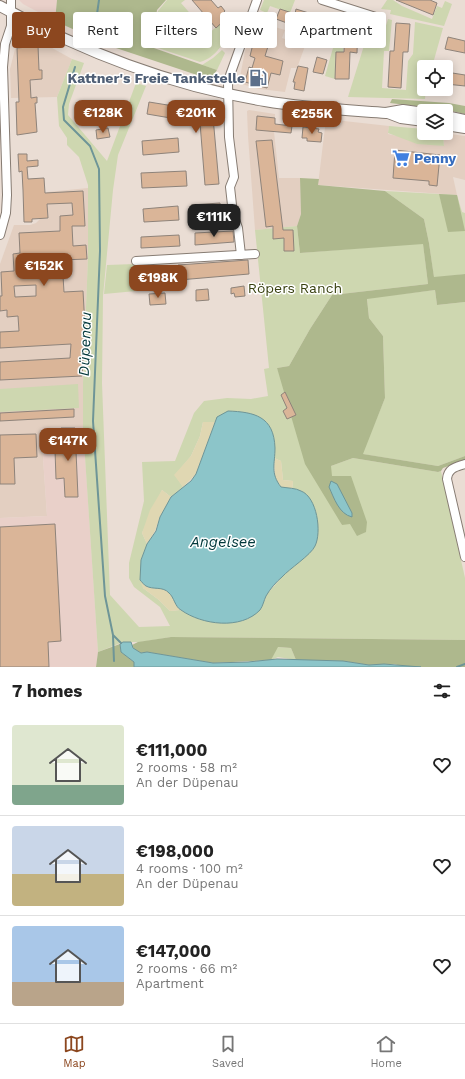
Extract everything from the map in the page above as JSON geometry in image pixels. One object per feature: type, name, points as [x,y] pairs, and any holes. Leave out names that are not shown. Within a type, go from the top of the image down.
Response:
[{"type":"main road","points":[[0,6],[11,13],[79,46],[113,60],[162,77],[229,94],[279,103],[386,113],[401,118],[417,120]]},
{"type":"main road","points":[[386,113],[403,110],[417,112]]},
{"type":"main road","points":[[453,117],[465,120]]},
{"type":"main road","points":[[453,126],[465,128]]},
{"type":"street","points":[[0,235],[6,214],[7,195],[2,43],[11,26],[11,0]]},
{"type":"street","points":[[240,255],[238,228],[233,214],[230,187],[234,177],[229,137],[229,78],[257,0]]},
{"type":"street","points":[[322,0],[360,12]]},
{"type":"street","points":[[136,261],[255,254]]},
{"type":"street","points":[[465,464],[451,469],[447,473],[447,479],[461,523],[465,556]]},
{"type":"shaded area","points":[[19,0],[57,0],[56,12],[38,12],[23,4]]},
{"type":"shaded area","points":[[277,28],[285,30],[282,38],[285,39],[285,48],[304,48],[297,68],[291,68],[285,92],[260,89],[239,82],[246,48],[277,48]]},
{"type":"shaded area","points":[[52,48],[72,59],[57,97],[11,98],[10,69],[15,49]]},
{"type":"shaded area","points":[[249,110],[275,114],[274,132],[279,178],[300,178],[301,214],[297,226],[255,230],[248,136],[247,111]]},
{"type":"shaded area","points":[[326,119],[389,126],[388,134],[444,146],[444,140],[453,140],[453,134],[465,136],[465,180],[453,177],[457,195],[318,185]]},
{"type":"shaded area","points":[[88,188],[88,256],[83,383],[83,427],[41,428],[47,516],[0,518],[0,264],[14,225],[30,225],[36,223],[40,219],[48,219],[47,192]]},
{"type":"shaded area","points":[[83,427],[98,652],[96,667],[0,667],[0,518],[47,516],[41,428]]},
{"type":"green space","points":[[57,0],[166,0],[157,12],[141,12],[141,48],[154,48],[217,70],[212,77],[203,77],[116,48],[133,48],[133,12],[73,12],[73,29],[65,26],[65,12],[56,12]]},
{"type":"green space","points":[[167,0],[185,0],[181,3],[189,12],[158,12]]},
{"type":"green space","points":[[264,0],[295,0],[290,12],[270,6],[267,12],[260,10]]},
{"type":"green space","points":[[387,0],[393,0],[402,6],[432,19],[437,6],[442,8],[445,1],[452,4],[444,26],[390,14],[391,10],[381,9]]},
{"type":"green space","points":[[388,19],[392,20],[389,51],[384,51],[382,88],[406,90],[408,61],[413,54],[415,22],[443,28],[434,60],[417,60],[417,96],[425,96],[425,99],[348,97],[363,48],[386,48],[386,26]]},
{"type":"green space","points":[[220,24],[220,48],[212,56],[200,62],[158,48],[212,48],[212,31]]},
{"type":"green space","points":[[333,48],[343,48],[343,52],[336,52],[335,79],[325,76]]},
{"type":"green space","points":[[222,50],[225,53],[217,70],[202,65],[213,58]]},
{"type":"green space","name":"Röpers Ranch","points":[[72,59],[84,63],[69,104],[68,115],[107,161],[136,83],[146,86],[118,155],[113,190],[103,296],[102,383],[110,595],[139,627],[170,626],[160,607],[134,587],[129,578],[129,563],[144,501],[142,462],[175,461],[194,413],[204,401],[227,398],[251,399],[268,396],[264,369],[269,368],[255,230],[297,226],[300,253],[423,243],[428,284],[332,295],[310,329],[289,366],[277,368],[342,525],[350,476],[331,476],[331,466],[353,458],[438,472],[441,471],[465,578],[465,640],[171,637],[141,642],[123,642],[98,652],[83,427],[83,383],[88,256],[88,185],[79,157],[67,145],[67,138],[59,126],[57,97]],"holes":[[[217,417],[275,449],[274,458],[281,461],[283,480],[293,481],[292,490],[302,491],[314,547],[282,577],[267,594],[261,609],[250,618],[221,623],[200,619],[180,610],[170,611],[159,600],[143,588],[141,560],[147,544],[142,533],[162,490],[171,497],[183,487],[175,475],[191,456],[200,436],[203,422],[215,422]]]},
{"type":"green space","points":[[392,99],[449,103],[465,106],[465,114],[453,111],[453,104],[417,104],[417,106],[390,103]]},
{"type":"green space","points":[[389,126],[417,128],[417,140],[444,140],[444,146],[417,144],[388,133]]},
{"type":"green space","points":[[300,178],[319,179],[318,185],[385,191],[424,219],[434,277],[465,274],[465,302],[437,305],[435,290],[367,299],[369,318],[383,336],[385,398],[363,454],[438,466],[465,456],[465,460],[443,468],[438,472],[353,458],[331,466],[332,476],[351,476],[367,522],[366,532],[357,536],[350,524],[342,525],[305,464],[277,368],[289,366],[310,329],[332,295],[428,284],[423,244],[300,253],[297,226],[301,214]]},
{"type":"green space","points":[[385,191],[457,195],[462,212],[465,213],[465,274],[434,278],[424,219]]},
{"type":"green space","points":[[439,194],[457,195],[465,231],[448,232]]},
{"type":"green space","points":[[135,264],[135,267],[137,267],[136,291],[104,294],[107,265]]},
{"type":"green space","points":[[157,268],[162,270],[164,278],[163,281],[152,285],[144,284],[142,279],[145,271]]},
{"type":"green space","points":[[435,290],[437,305],[465,302],[465,456],[438,466],[362,454],[385,398],[383,336],[369,318],[367,298]]},
{"type":"green space","points":[[78,384],[79,408],[0,412],[0,389]]},
{"type":"green space","points":[[171,637],[465,640],[465,667],[405,667],[394,664],[369,665],[343,661],[296,660],[291,648],[278,647],[271,660],[213,663],[147,652],[141,653],[134,649],[132,645],[138,642]]},
{"type":"green space","points":[[120,644],[121,652],[134,662],[134,667],[96,667],[98,652]]},
{"type":"green space","points":[[277,647],[291,648],[296,660],[278,657],[271,660]]},
{"type":"sand","points":[[203,422],[215,422],[196,474],[183,487],[174,475],[191,456],[200,436]]},
{"type":"sand","points":[[274,458],[281,461],[283,480],[293,481],[292,490],[280,487],[275,480]]},
{"type":"sand","points":[[162,490],[171,497],[160,517],[155,531],[147,544],[142,533],[150,510]]},
{"type":"sand","points":[[140,580],[147,587],[161,588],[169,592],[180,610],[170,611],[159,600],[143,588]]},
{"type":"water","name":"Angelsee","points":[[228,411],[254,415],[267,422],[274,437],[275,477],[281,487],[297,489],[311,500],[317,516],[318,532],[313,550],[273,586],[266,596],[260,610],[243,621],[221,623],[210,622],[190,615],[179,609],[167,591],[145,586],[140,580],[141,560],[147,544],[156,531],[160,517],[171,497],[191,481],[196,474],[217,417]]},
{"type":"water","points":[[331,481],[337,484],[352,513],[352,517],[344,513],[335,501],[329,487]]},
{"type":"water","points":[[123,642],[131,642],[133,648],[141,653],[147,652],[213,663],[277,659],[343,661],[369,665],[384,664],[421,667],[134,667],[134,662],[121,652],[120,644]]},
{"type":"building","points":[[192,0],[211,0],[218,8],[221,6],[225,11],[220,12],[220,24],[216,28],[212,23],[212,12],[202,12]]},
{"type":"building","points":[[396,0],[430,0],[437,3],[433,15]]},
{"type":"building","points":[[280,9],[289,12],[285,12],[285,22],[277,19]]},
{"type":"building","points":[[296,9],[306,12],[295,12]]},
{"type":"building","points":[[396,23],[410,24],[408,52],[403,52],[401,88],[388,87],[390,51],[394,51]]},
{"type":"building","points":[[448,37],[465,41],[465,53],[445,49]]},
{"type":"building","points":[[17,48],[38,48],[39,70],[42,70],[42,79],[30,80],[31,98],[37,97],[37,103],[35,103],[37,132],[17,135],[16,102],[19,102]]},
{"type":"building","points":[[252,48],[268,48],[265,56],[283,61],[280,75],[271,73],[267,88],[245,82],[249,67],[252,68],[255,58],[250,56]]},
{"type":"building","points":[[344,48],[357,48],[357,53],[350,52],[349,79],[335,79],[336,52],[344,52]]},
{"type":"building","points":[[317,57],[327,60],[323,74],[313,72]]},
{"type":"building","points":[[298,66],[308,68],[304,91],[294,89],[295,82],[293,82]]},
{"type":"building","points":[[453,73],[465,75],[465,86],[453,85]]},
{"type":"building","points":[[149,102],[223,114],[213,117],[219,184],[205,185],[200,123],[147,114]]},
{"type":"building","points":[[257,116],[275,118],[275,124],[292,126],[291,133],[256,130]]},
{"type":"building","points":[[303,127],[319,129],[318,132],[322,133],[321,142],[307,141],[307,138],[302,138]]},
{"type":"building","points":[[108,128],[110,137],[97,139],[96,130]]},
{"type":"building","points":[[178,138],[179,152],[143,155],[142,141]]},
{"type":"building","points":[[272,140],[283,230],[293,230],[294,251],[284,251],[284,238],[273,239],[273,226],[266,227],[256,141]]},
{"type":"building","points":[[395,150],[440,155],[437,186],[429,185],[429,181],[393,178]]},
{"type":"building","points":[[18,154],[27,154],[27,161],[38,160],[38,166],[27,167],[28,179],[44,178],[45,193],[83,191],[85,226],[72,226],[73,246],[86,245],[87,259],[62,260],[64,292],[83,291],[85,327],[82,376],[0,380],[0,362],[70,358],[71,344],[0,348],[0,332],[19,331],[18,316],[7,317],[7,310],[0,311],[0,296],[2,296],[1,272],[14,271],[13,254],[20,253],[19,233],[60,231],[60,216],[73,215],[72,203],[47,204],[48,218],[32,219],[32,222],[24,222],[22,171],[19,172]],"holes":[[[36,285],[36,296],[15,297],[14,286]]]},
{"type":"building","points":[[186,171],[187,186],[142,188],[141,173]]},
{"type":"building","points":[[220,203],[221,216],[192,218],[191,205]]},
{"type":"building","points":[[178,206],[179,220],[144,222],[143,209]]},
{"type":"building","points":[[233,231],[234,242],[195,245],[195,233]]},
{"type":"building","points":[[179,235],[180,246],[141,248],[141,237]]},
{"type":"building","points":[[248,260],[249,274],[179,280],[178,265]]},
{"type":"building","points":[[244,286],[245,296],[235,297],[234,293],[231,294],[231,288]]},
{"type":"building","points":[[208,289],[209,300],[196,301],[196,290]]},
{"type":"building","points":[[165,293],[166,304],[150,305],[149,294]]},
{"type":"building","points":[[285,392],[296,415],[287,419],[283,411],[287,408],[281,395]]},
{"type":"building","points":[[74,409],[74,417],[0,421],[0,413]]},
{"type":"building","points":[[61,428],[75,428],[78,497],[65,497],[64,478],[56,479],[55,450],[62,449]]},
{"type":"building","points":[[36,434],[37,457],[14,458],[15,484],[0,484],[0,435]]},
{"type":"building","points":[[55,524],[61,641],[48,642],[49,667],[0,667],[0,527]]},
{"type":"waterway","name":"Düpenau","points":[[97,12],[99,0]]},
{"type":"waterway","name":"Düpenau","points":[[75,67],[63,107],[64,120],[90,146],[99,169],[100,251],[93,421],[105,596],[113,635],[121,643]]},
{"type":"waterway","name":"Düpenau","points":[[113,636],[114,661]]},
{"type":"waterway","points":[[457,667],[465,664]]},
{"type":"place","name":"Kattner's Freie Tankstelle","points":[[258,78]]},
{"type":"place","name":"Penny","points":[[401,158]]}]
